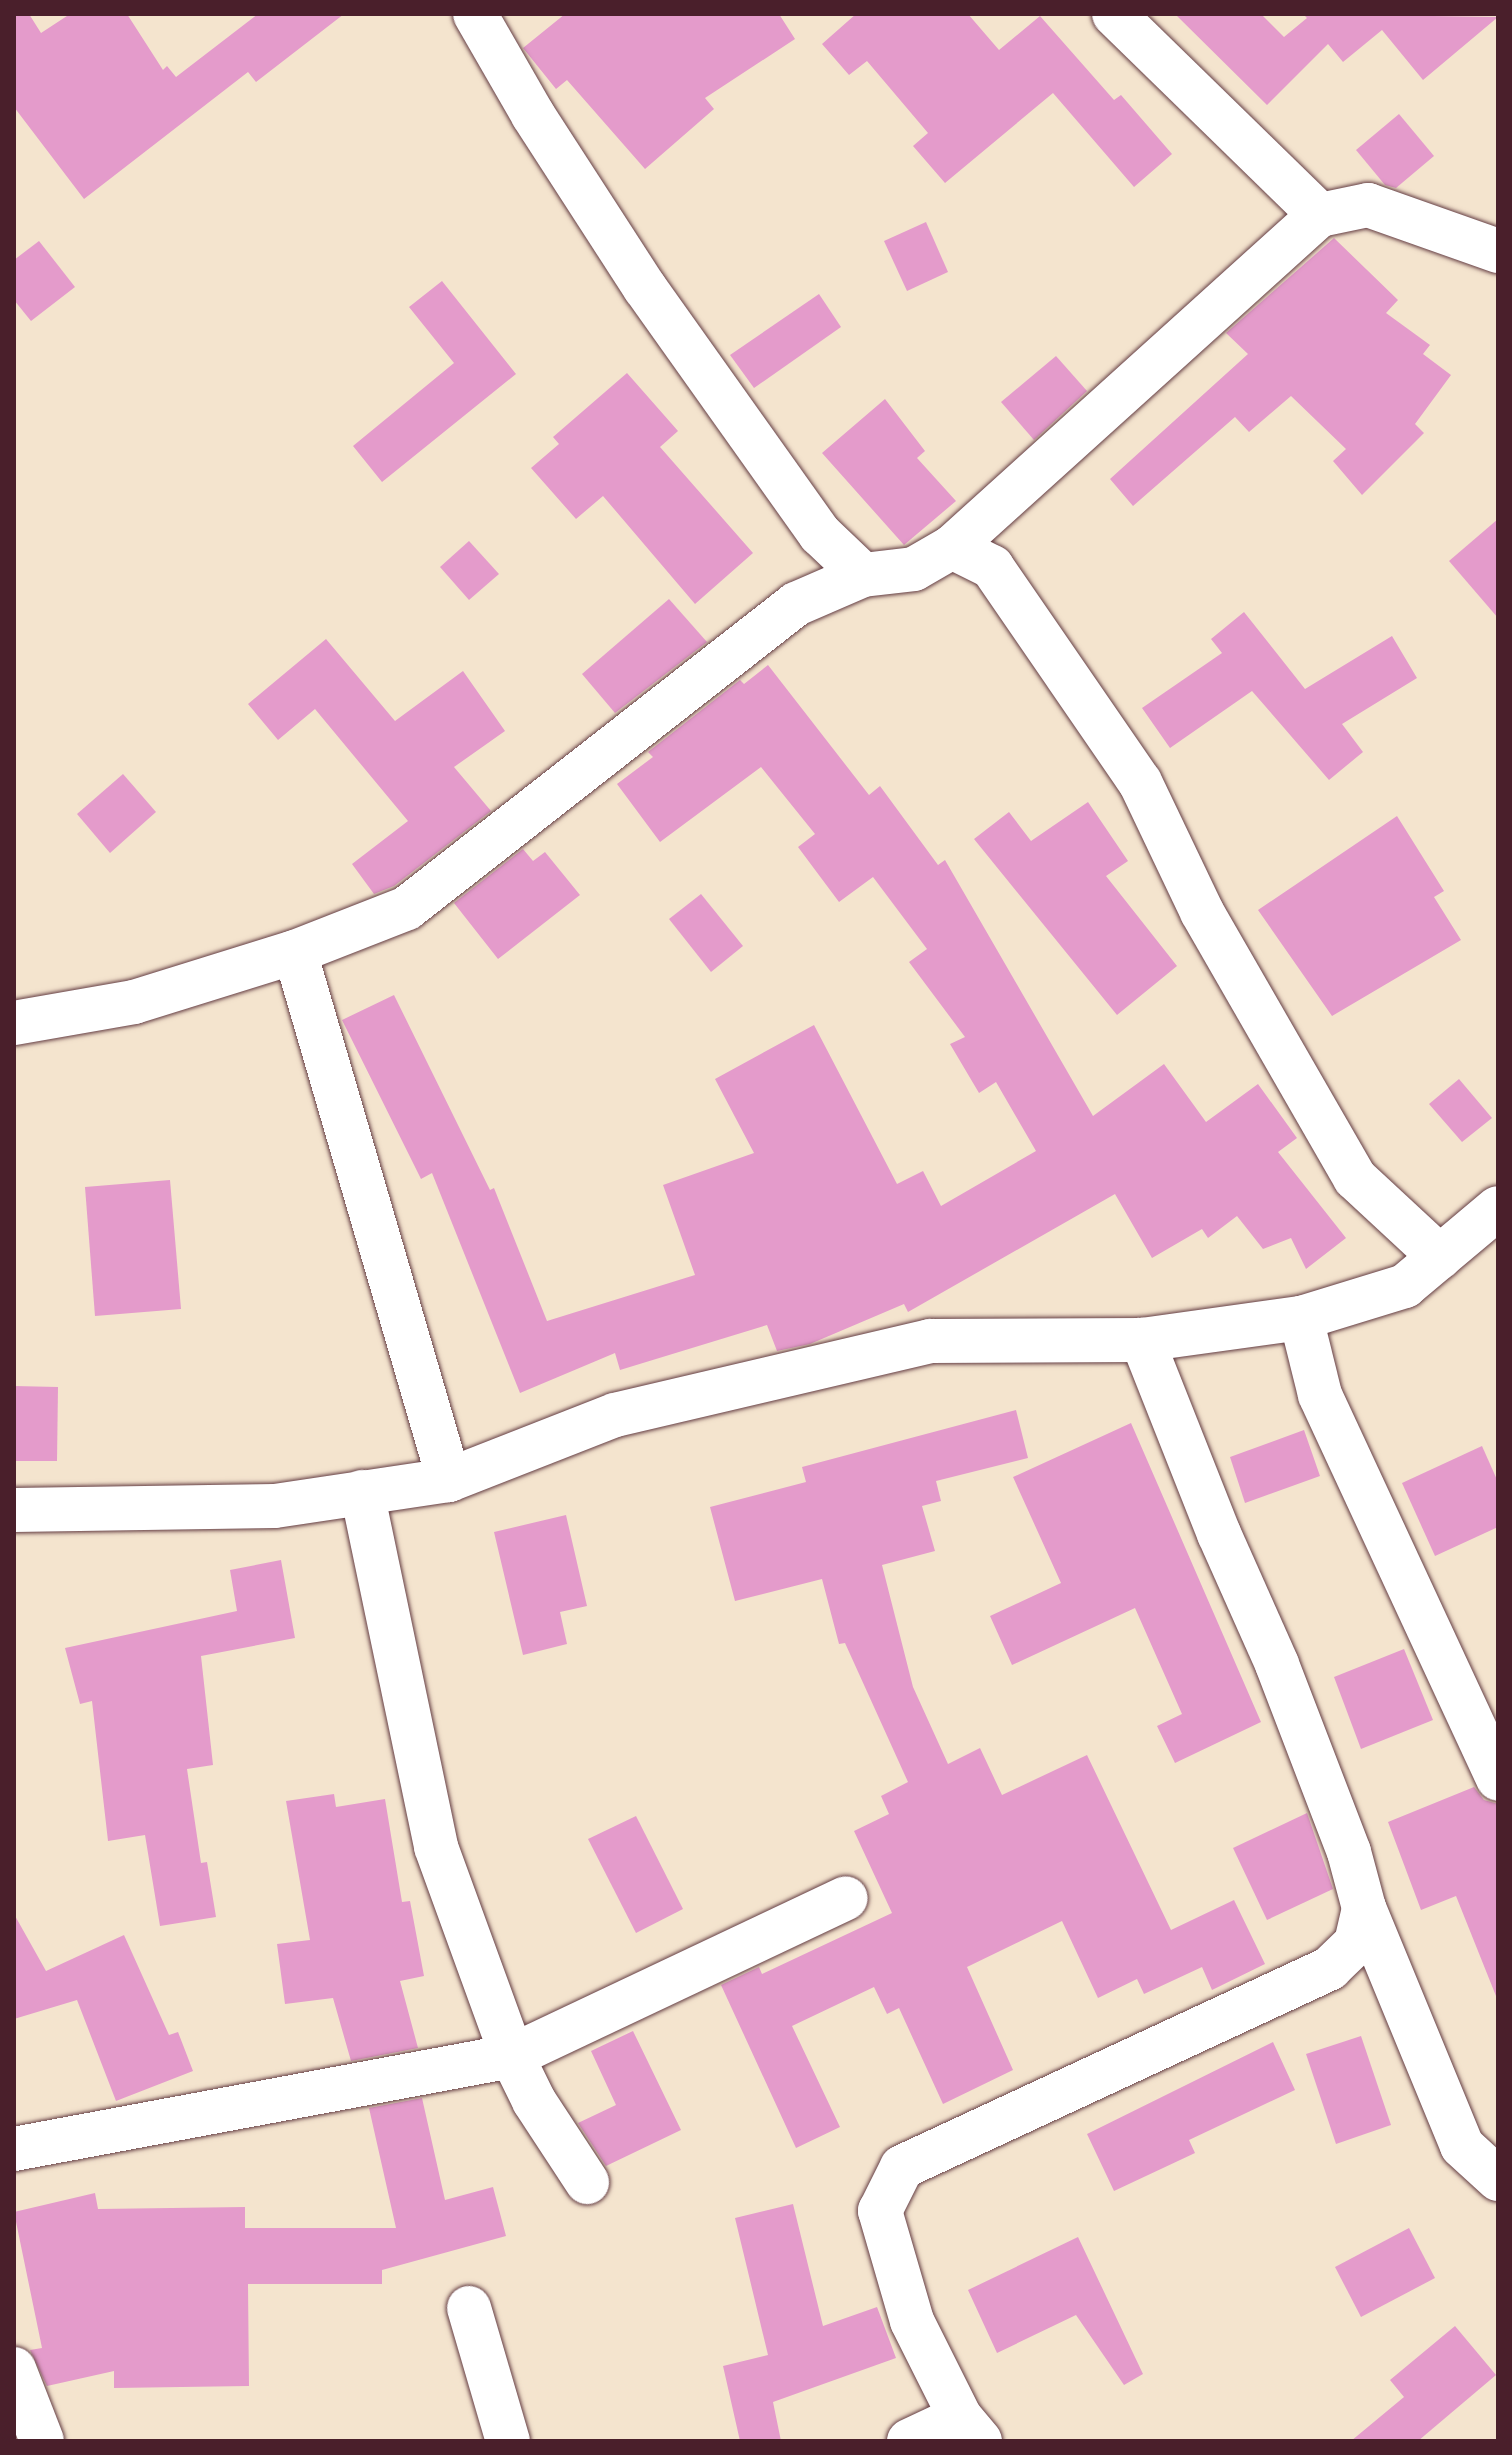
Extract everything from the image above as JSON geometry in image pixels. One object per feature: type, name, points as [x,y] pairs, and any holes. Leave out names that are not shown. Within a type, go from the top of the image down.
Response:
[{"type":"street","points":[[475,14],[533,115],[645,288],[820,534],[863,575]]},
{"type":"street","points":[[1114,14],[1320,215]]},
{"type":"street","points":[[14,1023],[134,1002],[295,952],[407,908],[796,604],[863,575],[914,569],[952,547],[1320,215],[1368,205],[1498,251]]},
{"type":"street","points":[[952,547],[992,567],[1140,782],[1202,912],[1355,1178],[1440,1257]]},
{"type":"street","points":[[295,952],[449,1480]]},
{"type":"street","points":[[14,1510],[275,1506],[449,1480],[615,1415],[930,1341],[1142,1340],[1301,1318],[1405,1286],[1498,1208]]},
{"type":"street","points":[[1301,1318],[1320,1395],[1498,1779]]},
{"type":"street","points":[[1142,1340],[1219,1534],[1277,1664],[1349,1852],[1364,1908],[1462,2146],[1498,2179]]},
{"type":"street","points":[[362,1492],[436,1847],[512,2056],[534,2101],[587,2182]]},
{"type":"street","points":[[14,2149],[512,2056],[846,1898]]},
{"type":"street","points":[[909,2441],[970,2429],[912,2321],[880,2211],[902,2167],[1330,1968],[1356,1943],[1364,1908]]},
{"type":"street","points":[[469,2308],[508,2441]]},
{"type":"street","points":[[14,2369],[42,2441]]},
{"type":"building","points":[[14,14],[29,14],[41,33],[70,14],[127,14],[163,70],[167,66],[176,77],[258,14],[344,14],[256,82],[248,72],[84,199],[14,107]]},
{"type":"building","points":[[565,14],[779,14],[795,39],[705,98],[714,109],[645,169],[567,80],[556,89],[523,48]]},
{"type":"building","points":[[856,14],[968,14],[999,50],[1040,16],[1114,100],[1121,95],[1172,154],[1134,187],[1053,93],[945,183],[913,146],[928,133],[867,61],[849,75],[822,44]]},
{"type":"building","points":[[1175,14],[1261,14],[1284,37],[1307,18],[1303,14],[1498,17],[1423,80],[1382,30],[1343,62],[1328,44],[1267,105]]},
{"type":"building","points":[[1399,114],[1434,156],[1396,188],[1385,185],[1356,150]]},
{"type":"building","points":[[926,222],[948,272],[907,291],[884,241]]},
{"type":"building","points":[[1334,238],[1398,300],[1386,313],[1430,345],[1423,354],[1451,375],[1415,424],[1424,433],[1362,495],[1333,461],[1346,449],[1291,396],[1249,432],[1235,417],[1133,506],[1110,479],[1248,354],[1226,333]]},
{"type":"building","points":[[39,241],[75,287],[31,321],[14,300],[14,260]]},
{"type":"building","points":[[442,281],[516,374],[382,482],[353,446],[454,363],[409,307]]},
{"type":"building","points":[[819,294],[841,327],[754,388],[730,355]]},
{"type":"building","points":[[1056,356],[1087,391],[1034,440],[1001,402]]},
{"type":"building","points":[[627,373],[678,431],[660,447],[753,553],[695,604],[603,496],[576,519],[531,468],[559,444],[553,437]]},
{"type":"building","points":[[885,399],[925,451],[917,458],[956,501],[904,545],[822,453]]},
{"type":"building","points":[[1498,519],[1498,618],[1449,561]]},
{"type":"building","points":[[469,541],[499,574],[469,600],[440,567]]},
{"type":"building","points":[[669,599],[707,642],[615,713],[582,674]]},
{"type":"building","points":[[1244,612],[1305,689],[1392,636],[1417,678],[1342,724],[1363,752],[1329,780],[1252,691],[1170,748],[1142,708],[1222,653],[1211,639]]},
{"type":"building","points":[[326,639],[395,721],[463,671],[505,731],[454,767],[491,811],[394,886],[374,894],[352,864],[408,821],[315,709],[278,740],[248,704]]},
{"type":"building","points":[[768,665],[869,795],[880,786],[938,865],[945,860],[1093,1116],[1164,1064],[1206,1122],[1258,1084],[1297,1138],[1278,1152],[1346,1238],[1306,1269],[1291,1238],[1263,1249],[1237,1216],[1208,1238],[1202,1229],[1152,1258],[1115,1194],[908,1312],[904,1304],[810,1344],[777,1351],[767,1325],[620,1370],[615,1353],[520,1393],[432,1173],[421,1179],[342,1020],[394,995],[490,1190],[494,1188],[547,1321],[695,1275],[663,1185],[754,1153],[715,1079],[814,1025],[897,1184],[923,1171],[941,1206],[1036,1151],[996,1082],[979,1093],[950,1044],[965,1037],[909,962],[927,949],[873,877],[839,902],[798,847],[815,834],[761,767],[660,842],[617,784],[653,757],[648,752],[740,680],[744,684]]},
{"type":"building","points":[[123,774],[156,812],[110,853],[77,814]]},
{"type":"building","points":[[1088,802],[1128,861],[1106,876],[1177,966],[1117,1015],[974,839],[1009,812],[1031,841]]},
{"type":"building","points":[[1397,816],[1444,891],[1434,897],[1461,940],[1332,1016],[1258,910]]},
{"type":"building","points":[[523,849],[533,861],[545,852],[580,895],[498,959],[454,903]]},
{"type":"building","points":[[701,894],[743,946],[711,972],[669,919]]},
{"type":"building","points":[[1459,1079],[1492,1118],[1462,1142],[1429,1104]]},
{"type":"building","points":[[170,1180],[181,1309],[95,1316],[85,1187]]},
{"type":"building","points":[[14,1386],[58,1387],[57,1461],[14,1461]]},
{"type":"building","points":[[1016,1410],[1028,1458],[936,1481],[941,1501],[922,1506],[935,1551],[882,1565],[913,1687],[948,1764],[980,1748],[1002,1795],[1087,1755],[1171,1930],[1234,1900],[1265,1964],[1212,1990],[1202,1967],[1144,1994],[1137,1979],[1098,1998],[1062,1921],[967,1967],[1013,2070],[943,2104],[899,2008],[887,2014],[874,1987],[792,2026],[840,2127],[796,2148],[721,1985],[759,1967],[762,1974],[892,1913],[854,1831],[889,1814],[881,1796],[908,1782],[845,1643],[839,1644],[822,1579],[735,1601],[710,1507],[806,1482],[802,1467]]},
{"type":"building","points":[[1131,1423],[1261,1722],[1175,1763],[1157,1726],[1182,1714],[1135,1608],[1012,1665],[990,1616],[1061,1583],[1013,1477]]},
{"type":"building","points":[[1304,1430],[1320,1476],[1245,1503],[1230,1457]]},
{"type":"building","points":[[1482,1446],[1498,1482],[1498,1527],[1435,1556],[1402,1483]]},
{"type":"building","points":[[566,1515],[587,1606],[560,1612],[567,1644],[523,1655],[494,1532]]},
{"type":"building","points":[[281,1560],[295,1638],[201,1656],[213,1765],[187,1769],[201,1863],[207,1862],[216,1917],[160,1926],[145,1835],[108,1841],[92,1701],[80,1704],[65,1648],[237,1611],[230,1570]]},
{"type":"building","points":[[1404,1649],[1433,1720],[1361,1749],[1334,1677]]},
{"type":"building","points":[[1474,1787],[1484,1800],[1498,1804],[1496,1996],[1456,1896],[1421,1910],[1388,1822]]},
{"type":"building","points":[[334,1794],[336,1807],[385,1799],[402,1902],[410,1901],[424,1976],[400,1981],[418,2048],[351,2061],[333,1998],[285,2004],[277,1944],[310,1940],[286,1801]]},
{"type":"building","points":[[1307,1813],[1333,1889],[1267,1920],[1233,1848]]},
{"type":"building","points":[[636,1816],[683,1909],[636,1933],[588,1839]]},
{"type":"building","points":[[14,1914],[46,1971],[124,1935],[169,2035],[178,2032],[193,2071],[116,2101],[77,2000],[14,2019]]},
{"type":"building","points":[[633,2031],[681,2130],[606,2166],[578,2123],[616,2105],[591,2051]]},
{"type":"building","points":[[1361,2036],[1391,2125],[1336,2144],[1306,2054]]},
{"type":"building","points":[[1273,2042],[1295,2090],[1189,2140],[1195,2153],[1114,2191],[1087,2134]]},
{"type":"building","points":[[422,2098],[445,2200],[493,2187],[506,2236],[382,2270],[382,2284],[248,2284],[249,2386],[114,2388],[114,2371],[47,2386],[30,2350],[42,2348],[14,2212],[95,2193],[98,2209],[245,2207],[245,2228],[396,2228],[369,2108]]},
{"type":"building","points":[[793,2204],[823,2326],[877,2307],[896,2358],[773,2402],[781,2441],[740,2441],[723,2366],[768,2355],[735,2218]]},
{"type":"building","points":[[1409,2228],[1435,2278],[1361,2317],[1335,2267]]},
{"type":"building","points":[[1078,2237],[1143,2374],[1124,2385],[1076,2315],[997,2353],[968,2290]]},
{"type":"building","points":[[1455,2326],[1496,2375],[1418,2441],[1351,2441],[1404,2397],[1390,2380]]}]
